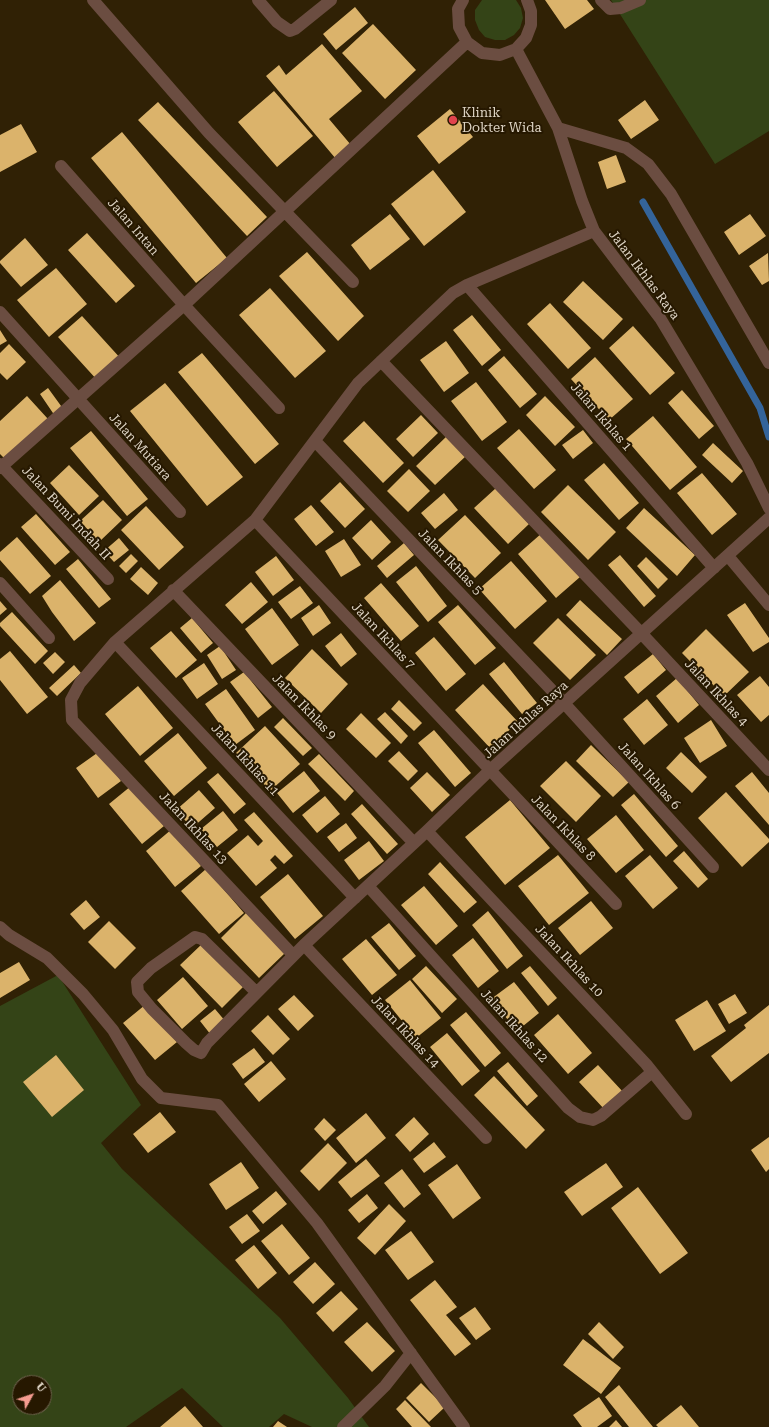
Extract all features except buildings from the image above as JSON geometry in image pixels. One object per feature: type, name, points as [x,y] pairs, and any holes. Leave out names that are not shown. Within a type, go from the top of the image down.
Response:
[{"type":"street","points":[[93,0],[209,133],[353,282]]},
{"type":"street","points":[[258,0],[277,22],[290,31],[295,29],[331,0]]},
{"type":"street","points":[[463,0],[458,9],[459,27],[467,42],[482,53],[500,55],[516,49],[526,38],[531,25],[531,11],[527,0]]},
{"type":"street","points":[[601,0],[610,9],[622,8],[640,0]]},
{"type":"street","points":[[1,466],[79,400],[184,305],[467,42]]},
{"type":"street","name":"Jalan Ikhlas Raya","points":[[516,49],[558,128],[594,232],[660,318],[747,463],[769,508]]},
{"type":"street","points":[[558,128],[626,148],[648,164],[671,194],[769,363]]},
{"type":"street","name":"Jalan Intan","points":[[62,166],[184,305],[279,408]]},
{"type":"street","points":[[115,642],[255,520],[345,399],[381,361],[453,293],[467,285],[594,232]]},
{"type":"street","name":"Jalan Ikhlas 1","points":[[467,285],[714,568]]},
{"type":"street","name":"Jalan Mutiara","points":[[0,312],[180,512]]},
{"type":"street","name":"Jalan Ikhlas 4","points":[[381,361],[642,634],[769,770]]},
{"type":"street","name":"Jalan Ikhlas 5","points":[[315,441],[564,703]]},
{"type":"street","name":"Jalan Bumi Indah II","points":[[1,466],[108,579]]},
{"type":"street","name":"Jalan Ikhlas Raya","points":[[256,992],[202,939],[194,937],[151,968],[136,982],[138,992],[152,1009],[186,1043],[194,1050],[201,1053],[207,1043],[293,955],[427,831],[489,771],[769,518]]},
{"type":"street","name":"Jalan Ikhlas 7","points":[[255,520],[489,771]]},
{"type":"street","points":[[728,556],[769,605]]},
{"type":"street","points":[[0,583],[49,638]]},
{"type":"street","name":"Jalan Ikhlas 9","points":[[173,590],[414,843]]},
{"type":"street","name":"Jalan Ikhlas 13","points":[[115,642],[77,688],[71,700],[72,720],[293,955]]},
{"type":"street","name":"Jalan Ikhlas 11","points":[[115,642],[355,898]]},
{"type":"street","name":"Jalan Ikhlas 6","points":[[564,703],[713,867]]},
{"type":"street","name":"Jalan Ikhlas 8","points":[[489,771],[616,904]]},
{"type":"street","name":"Jalan Ikhlas 10","points":[[427,831],[652,1072],[686,1114]]},
{"type":"street","name":"Jalan Ikhlas 12","points":[[368,886],[568,1108],[580,1117],[593,1120],[601,1116],[652,1072]]},
{"type":"street","points":[[0,927],[9,935],[47,958],[83,994],[113,1030],[142,1079],[162,1098],[218,1105],[317,1223],[464,1427]]},
{"type":"street","name":"Jalan Ikhlas 14","points":[[304,945],[486,1138]]},
{"type":"street","points":[[343,1427],[385,1386],[411,1353]]},
{"type":"green space","points":[[482,0],[516,0],[521,8],[523,18],[520,28],[514,35],[505,40],[495,40],[485,37],[479,30],[475,20],[475,10]]},
{"type":"green space","points":[[611,0],[769,0],[769,131],[715,164]]},
{"type":"green space","points":[[58,975],[141,1105],[101,1143],[122,1169],[280,1318],[348,1398],[369,1427],[312,1427],[284,1414],[269,1427],[223,1427],[182,1388],[126,1427],[0,1427],[0,1006]]},
{"type":"waterway","points":[[643,202],[760,408],[769,437]]},
{"type":"place","name":"Klinik Dokter Wida","points":[[453,120]]}]
